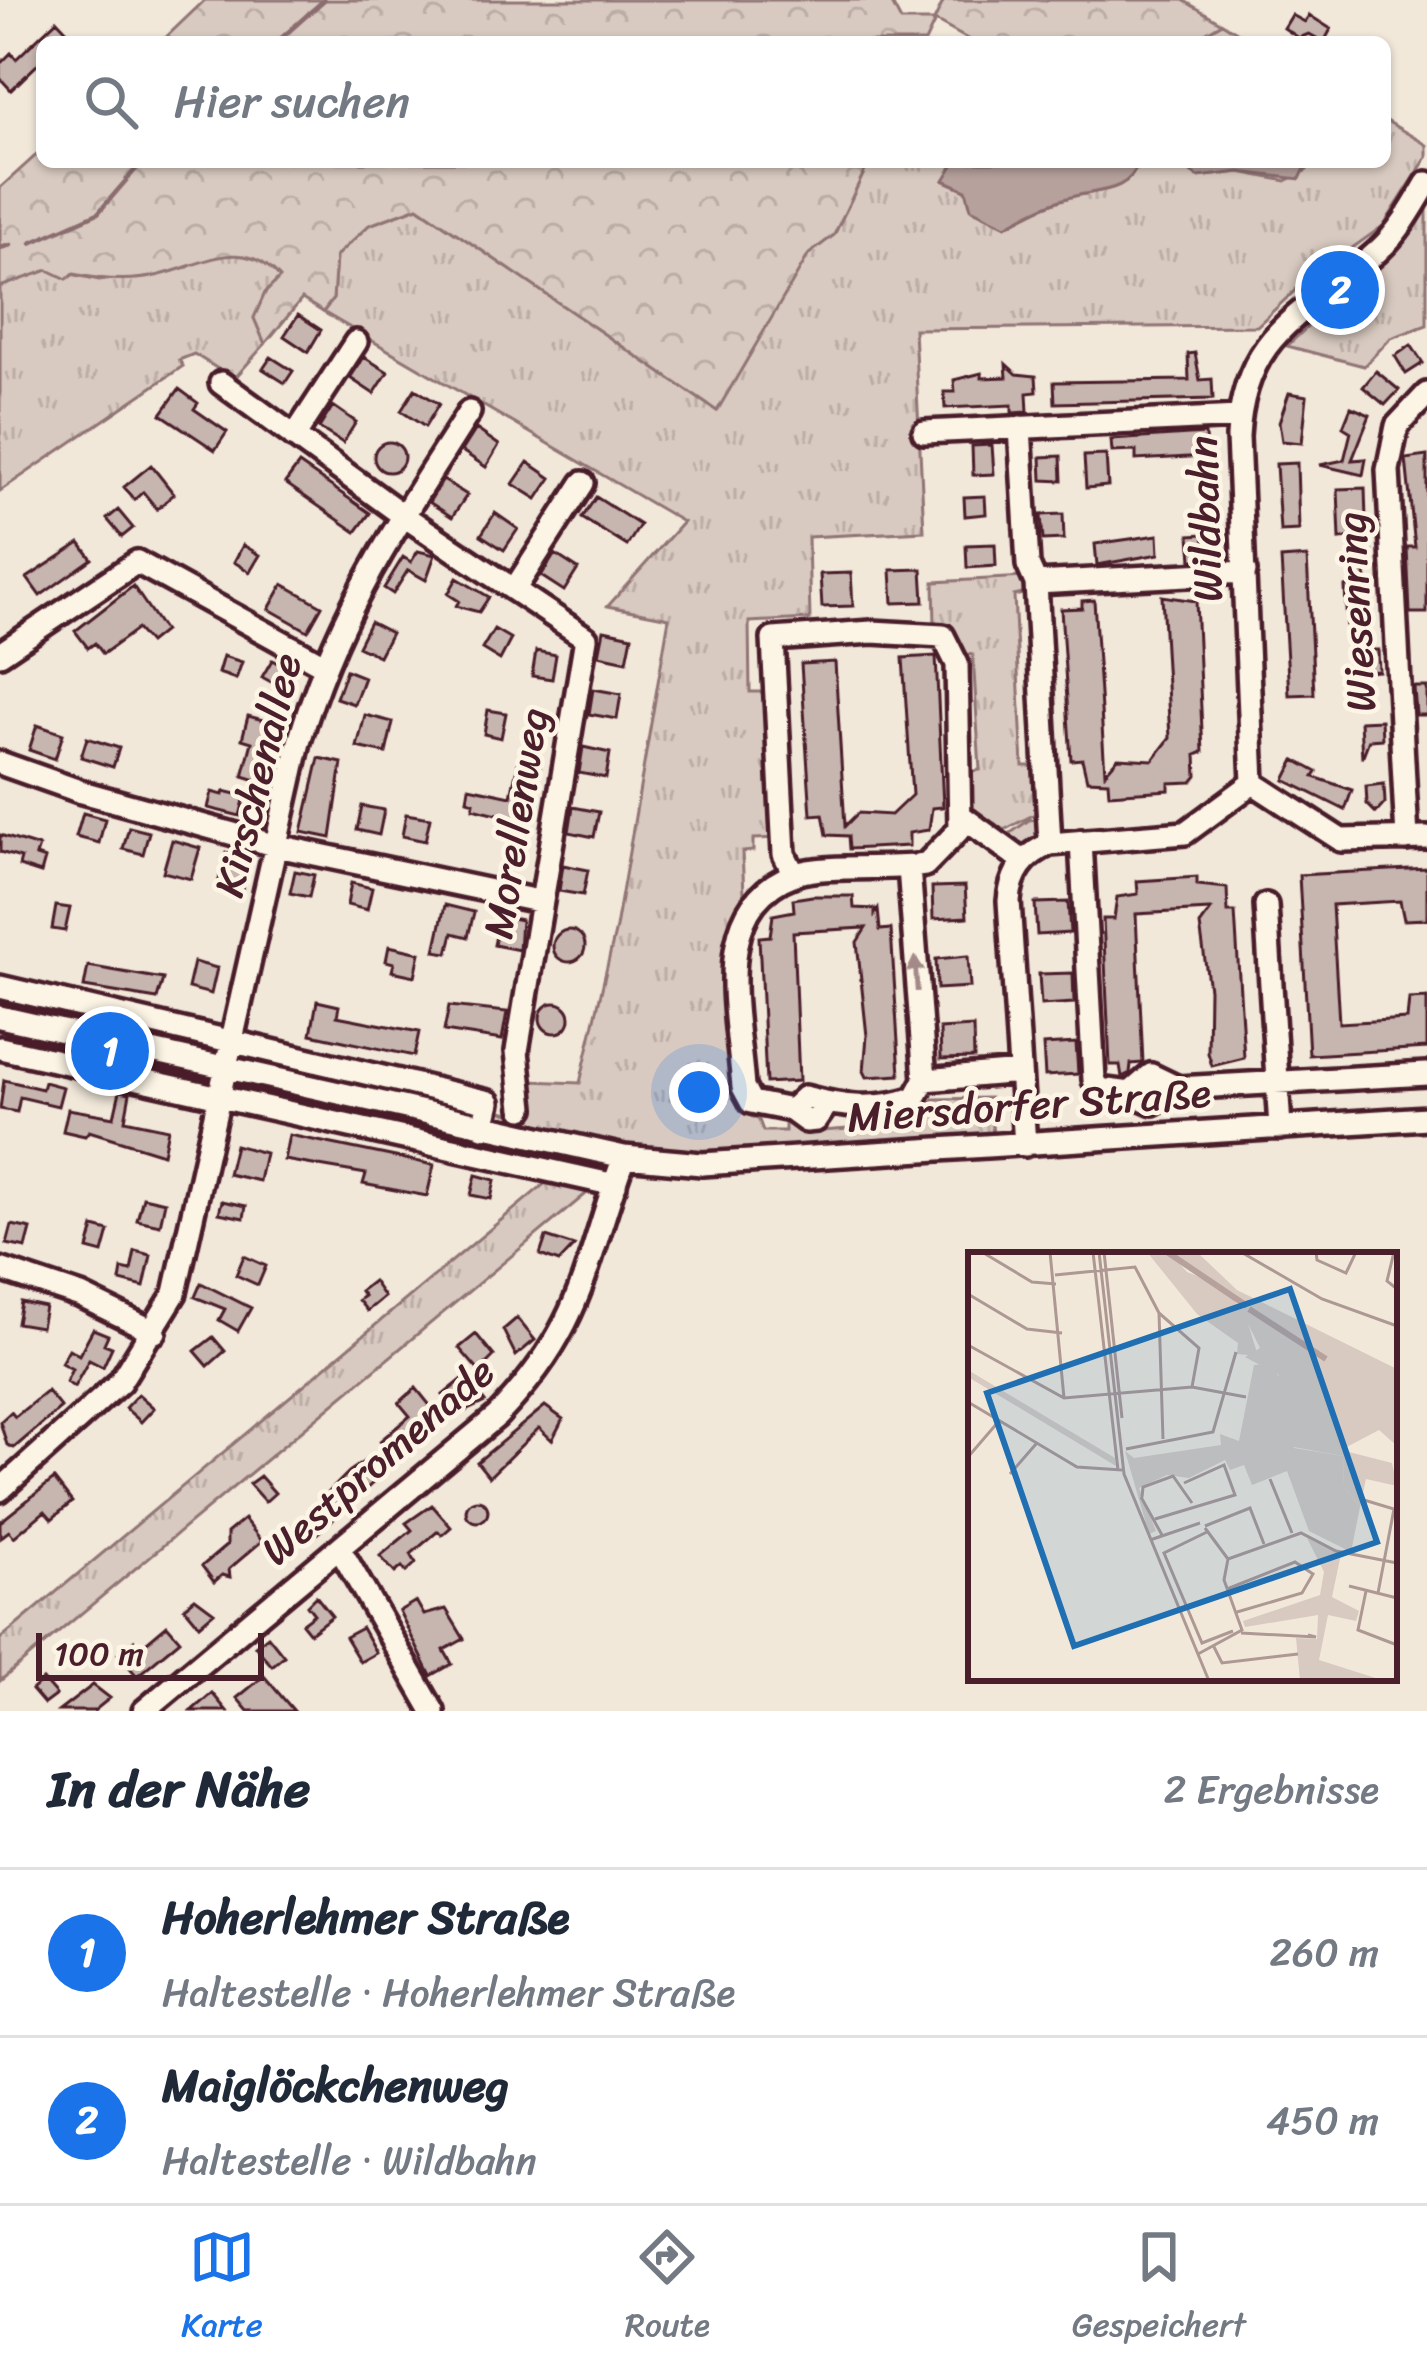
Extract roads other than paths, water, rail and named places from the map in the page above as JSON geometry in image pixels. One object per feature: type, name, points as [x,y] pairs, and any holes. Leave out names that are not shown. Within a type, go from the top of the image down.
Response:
[{"type":"street","name":"Wildbahn","points":[[1253,783],[1239,417],[1252,370],[1270,337],[1380,250],[1427,183]]},
{"type":"street","points":[[294,436],[356,342]]},
{"type":"street","name":"Morellenweg","points":[[221,383],[401,514],[586,638],[538,901],[542,918],[517,1051],[523,1108]]},
{"type":"street","name":"Wiesenring","points":[[1417,838],[1388,470],[1397,426],[1427,394]]},
{"type":"street","points":[[401,514],[469,412]]},
{"type":"street","points":[[924,432],[1239,417]]},
{"type":"street","points":[[1020,427],[1028,565],[1036,583],[1049,844]]},
{"type":"street","points":[[514,590],[584,483]]},
{"type":"street","name":"Kirschenallee","points":[[0,1490],[91,1412],[155,1332],[182,1274],[322,664],[401,514]]},
{"type":"street","points":[[0,654],[137,562],[322,664]]},
{"type":"street","points":[[1036,583],[1245,572]]},
{"type":"street","points":[[794,874],[784,854],[772,639],[872,632],[943,637],[957,664],[964,818],[942,851],[926,865],[794,874],[756,896],[742,916],[734,947],[743,1087],[751,1102],[791,1110],[806,1121],[816,1120],[825,1107],[899,1104],[916,1098],[925,1080],[909,867]]},
{"type":"street","points":[[0,763],[124,805],[277,846],[538,901]]},
{"type":"street","points":[[1025,1145],[1010,902],[1023,861],[1049,844],[1185,833],[1253,783],[1341,840],[1417,838]]},
{"type":"street","points":[[964,818],[1023,861]]},
{"type":"street","points":[[1081,841],[1094,1080],[1100,1089],[1130,1094],[1151,1076],[1178,1088],[1427,1074]]},
{"type":"street","points":[[1266,905],[1280,1128]]},
{"type":"street","points":[[0,987],[489,1102],[483,1127]]},
{"type":"street","name":"Miersdorfer Straße","points":[[0,1017],[630,1158],[744,1163],[1427,1118]]},
{"type":"street","points":[[0,1048],[615,1185]]},
{"type":"street","points":[[925,1080],[1020,1072]]},
{"type":"street","name":"Westpromenade","points":[[156,1707],[497,1416],[541,1366],[586,1282],[615,1185],[630,1158]]},
{"type":"street","points":[[0,1269],[81,1295],[155,1332]]},
{"type":"street","points":[[340,1549],[433,1711]]},
{"type":"waterway","points":[[284,36],[324,0]]},
{"type":"waterway","points":[[31,243],[98,213],[137,168]]},
{"type":"waterway","points":[[0,248],[11,245]]},
{"type":"place","name":"Maiglöckchenweg","points":[[1340,290]]},
{"type":"place","name":"Hoherlehmer Straße","points":[[110,1051]]}]
